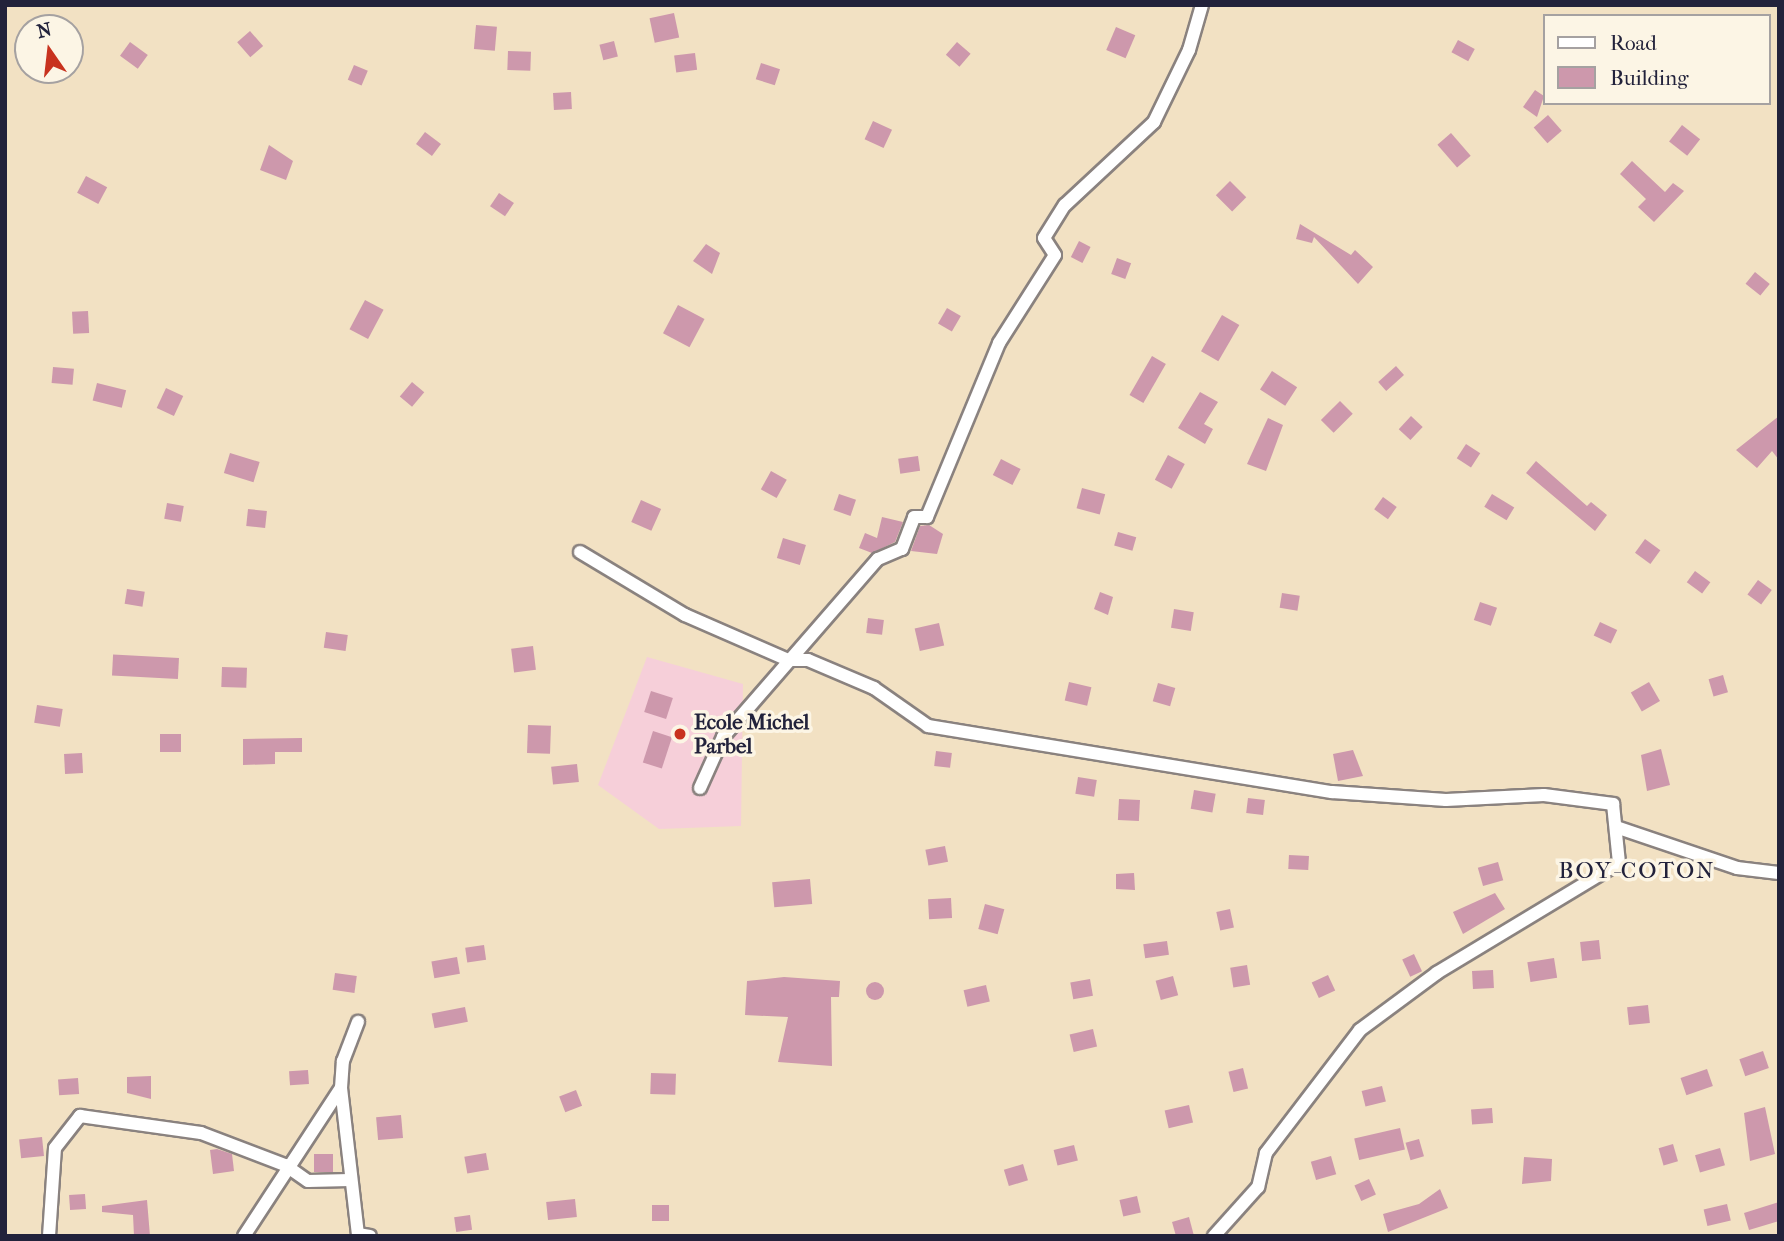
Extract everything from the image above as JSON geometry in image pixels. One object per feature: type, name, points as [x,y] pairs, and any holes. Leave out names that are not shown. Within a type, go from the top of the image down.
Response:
[{"type":"street","points":[[700,788],[723,737],[878,559],[902,549],[914,517],[927,517],[999,343],[1055,255],[1044,238],[1065,205],[1154,122],[1189,50],[1202,5]]},
{"type":"street","points":[[580,552],[685,615],[788,660],[808,660],[874,688],[928,726],[1332,792],[1446,800],[1544,795],[1613,804],[1619,863],[1437,973],[1360,1030],[1266,1153],[1258,1187],[1214,1236]]},
{"type":"street","points":[[1616,827],[1737,868],[1779,873]]},
{"type":"street","points":[[358,1023],[343,1061],[341,1088],[358,1234],[370,1236]]},
{"type":"street","points":[[244,1236],[285,1165],[341,1088]]},
{"type":"street","points":[[48,1236],[55,1148],[80,1116],[201,1133],[285,1165],[308,1181],[350,1180]]},
{"type":"shaded area","name":"Ecole Michel Parbel","points":[[647,657],[743,684],[741,826],[659,829],[598,785]]},
{"type":"building","points":[[674,13],[679,37],[655,43],[650,18]]},
{"type":"building","points":[[476,25],[497,27],[495,51],[474,49]]},
{"type":"building","points":[[1116,27],[1135,35],[1126,58],[1106,50]]},
{"type":"building","points":[[250,31],[263,46],[250,57],[237,42]]},
{"type":"building","points":[[1458,40],[1475,49],[1468,61],[1451,52]]},
{"type":"building","points":[[614,41],[618,57],[603,60],[599,45]]},
{"type":"building","points":[[130,42],[148,55],[138,69],[120,56]]},
{"type":"building","points":[[957,42],[971,54],[959,67],[946,55]]},
{"type":"building","points":[[508,51],[531,52],[530,71],[507,70]]},
{"type":"building","points":[[695,53],[697,70],[676,72],[674,56]]},
{"type":"building","points":[[761,63],[780,69],[775,85],[756,79]]},
{"type":"building","points":[[354,65],[368,71],[362,86],[348,80]]},
{"type":"building","points":[[1535,90],[1542,95],[1537,117],[1523,107]]},
{"type":"building","points":[[571,92],[572,109],[554,110],[553,93]]},
{"type":"building","points":[[1548,115],[1562,131],[1547,143],[1534,127]]},
{"type":"building","points":[[873,121],[892,130],[884,148],[865,139]]},
{"type":"building","points":[[1682,125],[1700,139],[1687,156],[1669,142]]},
{"type":"building","points":[[425,132],[441,144],[432,156],[416,144]]},
{"type":"building","points":[[1451,133],[1471,156],[1457,167],[1437,145]]},
{"type":"building","points":[[269,145],[293,161],[286,180],[260,170]]},
{"type":"building","points":[[1632,161],[1665,192],[1673,183],[1684,191],[1654,222],[1638,207],[1646,199],[1620,174]]},
{"type":"building","points":[[86,176],[107,187],[98,204],[77,193]]},
{"type":"building","points":[[1230,181],[1246,197],[1232,211],[1216,195]]},
{"type":"building","points":[[499,193],[514,203],[505,216],[490,206]]},
{"type":"building","points":[[1300,224],[1351,255],[1355,250],[1373,267],[1358,284],[1314,237],[1312,243],[1296,239]]},
{"type":"building","points":[[1079,241],[1091,247],[1082,263],[1071,257]]},
{"type":"building","points":[[706,244],[720,253],[712,274],[693,261]]},
{"type":"building","points":[[1117,258],[1131,263],[1125,279],[1111,274]]},
{"type":"building","points":[[1755,272],[1770,284],[1760,296],[1746,284]]},
{"type":"building","points":[[365,300],[384,310],[368,339],[350,329]]},
{"type":"building","points":[[678,305],[704,319],[689,347],[663,333]]},
{"type":"building","points":[[947,308],[961,316],[952,332],[938,324]]},
{"type":"building","points":[[88,311],[89,333],[73,334],[72,312]]},
{"type":"building","points":[[1222,315],[1239,325],[1218,361],[1201,351]]},
{"type":"building","points":[[1152,356],[1166,364],[1143,403],[1130,395]]},
{"type":"building","points":[[1396,366],[1404,375],[1386,391],[1378,382]]},
{"type":"building","points":[[53,367],[74,369],[73,385],[52,383]]},
{"type":"building","points":[[1272,371],[1297,387],[1285,406],[1260,389]]},
{"type":"building","points":[[412,382],[424,392],[412,407],[400,397]]},
{"type":"building","points":[[97,383],[126,390],[122,408],[93,400]]},
{"type":"building","points":[[166,388],[183,396],[174,416],[157,408]]},
{"type":"building","points":[[1200,392],[1218,402],[1204,424],[1213,429],[1205,444],[1178,428]]},
{"type":"building","points":[[1340,401],[1353,414],[1334,433],[1321,420]]},
{"type":"building","points":[[1411,416],[1423,427],[1410,440],[1399,429]]},
{"type":"building","points":[[1779,416],[1779,460],[1772,451],[1757,468],[1736,450]]},
{"type":"building","points":[[1268,418],[1283,425],[1266,471],[1247,464]]},
{"type":"building","points":[[1466,444],[1480,453],[1471,468],[1457,458]]},
{"type":"building","points":[[230,453],[260,462],[254,482],[224,473]]},
{"type":"building","points":[[1168,455],[1185,464],[1172,489],[1155,480]]},
{"type":"building","points":[[918,456],[920,471],[900,474],[898,459]]},
{"type":"building","points":[[1001,459],[1021,469],[1012,485],[993,475]]},
{"type":"building","points":[[1536,461],[1587,506],[1591,502],[1607,515],[1595,531],[1526,473]]},
{"type":"building","points":[[771,471],[787,480],[777,498],[761,489]]},
{"type":"building","points":[[1082,488],[1105,494],[1100,514],[1077,508]]},
{"type":"building","points":[[839,494],[856,500],[850,516],[833,510]]},
{"type":"building","points":[[1492,494],[1514,507],[1507,520],[1484,507]]},
{"type":"building","points":[[1383,497],[1397,507],[1388,519],[1374,509]]},
{"type":"building","points":[[641,500],[661,509],[651,531],[631,522]]},
{"type":"building","points":[[167,503],[184,506],[181,522],[164,519]]},
{"type":"building","points":[[248,509],[267,511],[265,528],[246,526]]},
{"type":"building","points":[[882,517],[903,522],[895,542],[872,553],[859,548],[865,533],[877,538]]},
{"type":"building","points":[[929,525],[943,534],[937,554],[911,551],[920,526]]},
{"type":"building","points":[[1118,532],[1136,537],[1132,551],[1114,545]]},
{"type":"building","points":[[783,538],[806,545],[800,565],[777,558]]},
{"type":"building","points":[[1645,539],[1660,550],[1650,564],[1635,553]]},
{"type":"building","points":[[1695,571],[1710,582],[1702,593],[1687,582]]},
{"type":"building","points":[[1758,580],[1772,590],[1761,605],[1747,595]]},
{"type":"building","points":[[127,589],[145,592],[142,607],[125,604]]},
{"type":"building","points":[[1100,592],[1113,597],[1108,615],[1094,609]]},
{"type":"building","points":[[1282,593],[1300,596],[1297,611],[1280,608]]},
{"type":"building","points":[[1480,602],[1497,608],[1491,626],[1474,620]]},
{"type":"building","points":[[1174,609],[1194,612],[1191,631],[1171,628]]},
{"type":"building","points":[[868,618],[884,620],[882,635],[866,633]]},
{"type":"building","points":[[1600,622],[1617,630],[1611,644],[1594,636]]},
{"type":"building","points":[[939,623],[944,645],[920,651],[915,629]]},
{"type":"building","points":[[326,632],[348,635],[346,651],[324,648]]},
{"type":"building","points":[[533,646],[536,670],[514,673],[511,649]]},
{"type":"building","points":[[113,655],[179,658],[178,679],[112,676]]},
{"type":"building","points":[[222,667],[247,668],[246,688],[221,687]]},
{"type":"building","points":[[1723,675],[1728,692],[1714,696],[1709,679]]},
{"type":"building","points":[[1069,682],[1091,687],[1087,706],[1065,701]]},
{"type":"building","points":[[1649,682],[1660,701],[1642,712],[1631,692]]},
{"type":"building","points":[[1158,683],[1175,688],[1170,706],[1153,701]]},
{"type":"building","points":[[651,691],[673,698],[666,719],[644,712]]},
{"type":"building","points":[[37,705],[63,709],[60,727],[34,723]]},
{"type":"building","points":[[528,725],[551,726],[550,754],[527,753]]},
{"type":"building","points":[[653,731],[672,737],[662,769],[643,762]]},
{"type":"building","points":[[160,734],[181,734],[181,752],[160,752]]},
{"type":"building","points":[[302,738],[302,752],[275,752],[275,764],[243,765],[243,739]]},
{"type":"building","points":[[1661,749],[1670,785],[1647,791],[1641,755]]},
{"type":"building","points":[[1353,750],[1363,776],[1338,781],[1333,754]]},
{"type":"building","points":[[936,751],[952,753],[950,768],[934,766]]},
{"type":"building","points":[[82,753],[83,773],[65,774],[64,754]]},
{"type":"building","points":[[577,764],[579,782],[553,785],[551,767]]},
{"type":"building","points":[[1078,777],[1097,780],[1094,797],[1075,794]]},
{"type":"building","points":[[1194,790],[1216,794],[1212,813],[1191,809]]},
{"type":"building","points":[[1248,798],[1265,800],[1263,815],[1246,813]]},
{"type":"building","points":[[1119,799],[1140,800],[1139,821],[1118,820]]},
{"type":"building","points":[[945,846],[948,862],[928,866],[925,850]]},
{"type":"building","points":[[1289,855],[1309,856],[1308,870],[1288,869]]},
{"type":"building","points":[[1498,862],[1503,880],[1483,886],[1478,868]]},
{"type":"building","points":[[1134,873],[1135,890],[1116,889],[1116,874]]},
{"type":"building","points":[[810,879],[812,904],[774,907],[772,882]]},
{"type":"building","points":[[1495,893],[1505,909],[1463,934],[1453,912]]},
{"type":"building","points":[[951,898],[952,918],[929,919],[928,899]]},
{"type":"building","points":[[985,904],[1004,909],[998,934],[978,929]]},
{"type":"building","points":[[1230,909],[1234,928],[1220,930],[1216,912]]},
{"type":"building","points":[[1599,940],[1601,959],[1582,961],[1580,942]]},
{"type":"building","points":[[1167,941],[1169,955],[1145,958],[1143,944]]},
{"type":"building","points":[[484,945],[486,960],[467,962],[465,948]]},
{"type":"building","points":[[1414,954],[1422,971],[1410,977],[1402,959]]},
{"type":"building","points":[[457,957],[460,974],[434,978],[431,962]]},
{"type":"building","points":[[1554,958],[1557,978],[1530,982],[1527,962]]},
{"type":"building","points":[[1247,965],[1250,985],[1233,987],[1230,968]]},
{"type":"building","points":[[1493,970],[1494,988],[1473,989],[1472,971]]},
{"type":"building","points":[[335,973],[357,976],[354,993],[333,990]]},
{"type":"building","points":[[1328,975],[1335,990],[1319,998],[1312,983]]},
{"type":"building","points":[[1173,976],[1178,995],[1161,1000],[1156,981]]},
{"type":"building","points":[[784,977],[840,981],[839,997],[831,997],[832,1066],[778,1062],[788,1017],[745,1015],[747,981]]},
{"type":"building","points":[[1090,979],[1093,996],[1073,999],[1070,982]]},
{"type":"building","points":[[871,982],[879,982],[884,991],[882,998],[871,1000],[866,995],[866,987]]},
{"type":"building","points":[[986,985],[990,1002],[967,1007],[964,990]]},
{"type":"building","points":[[1648,1005],[1650,1023],[1629,1025],[1627,1007]]},
{"type":"building","points":[[465,1007],[468,1022],[434,1028],[432,1013]]},
{"type":"building","points":[[1093,1029],[1097,1047],[1074,1052],[1070,1034]]},
{"type":"building","points":[[1763,1051],[1769,1068],[1745,1076],[1739,1059]]},
{"type":"building","points":[[1243,1068],[1248,1088],[1234,1092],[1228,1072]]},
{"type":"building","points":[[1707,1069],[1713,1086],[1686,1095],[1681,1078]]},
{"type":"building","points":[[308,1070],[309,1084],[290,1085],[289,1071]]},
{"type":"building","points":[[651,1073],[676,1074],[675,1095],[650,1094]]},
{"type":"building","points":[[151,1076],[151,1099],[127,1093],[127,1077]]},
{"type":"building","points":[[78,1078],[79,1094],[59,1095],[58,1079]]},
{"type":"building","points":[[1382,1086],[1386,1102],[1365,1107],[1362,1091]]},
{"type":"building","points":[[576,1090],[582,1106],[565,1112],[559,1096]]},
{"type":"building","points":[[1189,1105],[1193,1123],[1169,1128],[1165,1111]]},
{"type":"building","points":[[1765,1107],[1775,1154],[1750,1161],[1744,1113]]},
{"type":"building","points":[[1492,1108],[1493,1123],[1472,1124],[1471,1109]]},
{"type":"building","points":[[401,1115],[403,1138],[378,1140],[376,1117]]},
{"type":"building","points":[[1400,1128],[1405,1149],[1359,1160],[1354,1139]]},
{"type":"building","points":[[42,1137],[44,1156],[21,1158],[19,1139]]},
{"type":"building","points":[[1419,1139],[1424,1156],[1411,1160],[1406,1143]]},
{"type":"building","points":[[1673,1144],[1678,1161],[1664,1165],[1659,1148]]},
{"type":"building","points":[[1074,1145],[1078,1161],[1057,1166],[1054,1150]]},
{"type":"building","points":[[1720,1148],[1725,1165],[1700,1172],[1695,1155]]},
{"type":"building","points":[[217,1149],[232,1154],[234,1171],[213,1174],[210,1150]]},
{"type":"building","points":[[486,1153],[489,1170],[467,1174],[464,1157]]},
{"type":"building","points":[[314,1154],[333,1154],[333,1172],[314,1172]]},
{"type":"building","points":[[1331,1156],[1336,1174],[1316,1180],[1311,1162]]},
{"type":"building","points":[[1524,1157],[1552,1159],[1551,1181],[1522,1184]]},
{"type":"building","points":[[1023,1164],[1028,1180],[1009,1186],[1004,1170]]},
{"type":"building","points":[[1369,1179],[1376,1195],[1361,1201],[1354,1186]]},
{"type":"building","points":[[1440,1189],[1448,1208],[1388,1232],[1383,1214],[1419,1204]]},
{"type":"building","points":[[85,1194],[86,1209],[70,1210],[69,1195]]},
{"type":"building","points":[[1137,1196],[1141,1213],[1123,1217],[1119,1200]]},
{"type":"building","points":[[575,1199],[577,1217],[548,1220],[546,1202]]},
{"type":"building","points":[[147,1200],[150,1236],[134,1236],[133,1215],[102,1212],[102,1206]]},
{"type":"building","points":[[1779,1202],[1779,1221],[1749,1230],[1744,1213]]},
{"type":"building","points":[[1727,1204],[1731,1221],[1707,1226],[1704,1209]]},
{"type":"building","points":[[652,1205],[669,1205],[669,1221],[652,1221]]},
{"type":"building","points":[[470,1215],[472,1230],[456,1232],[454,1217]]},
{"type":"building","points":[[1189,1217],[1194,1236],[1176,1236],[1172,1222]]},
{"type":"place","name":"Ecole Michel Parbel","points":[[680,734]]},
{"type":"district","name":"BOY-COTON","points":[[1637,871]]}]
